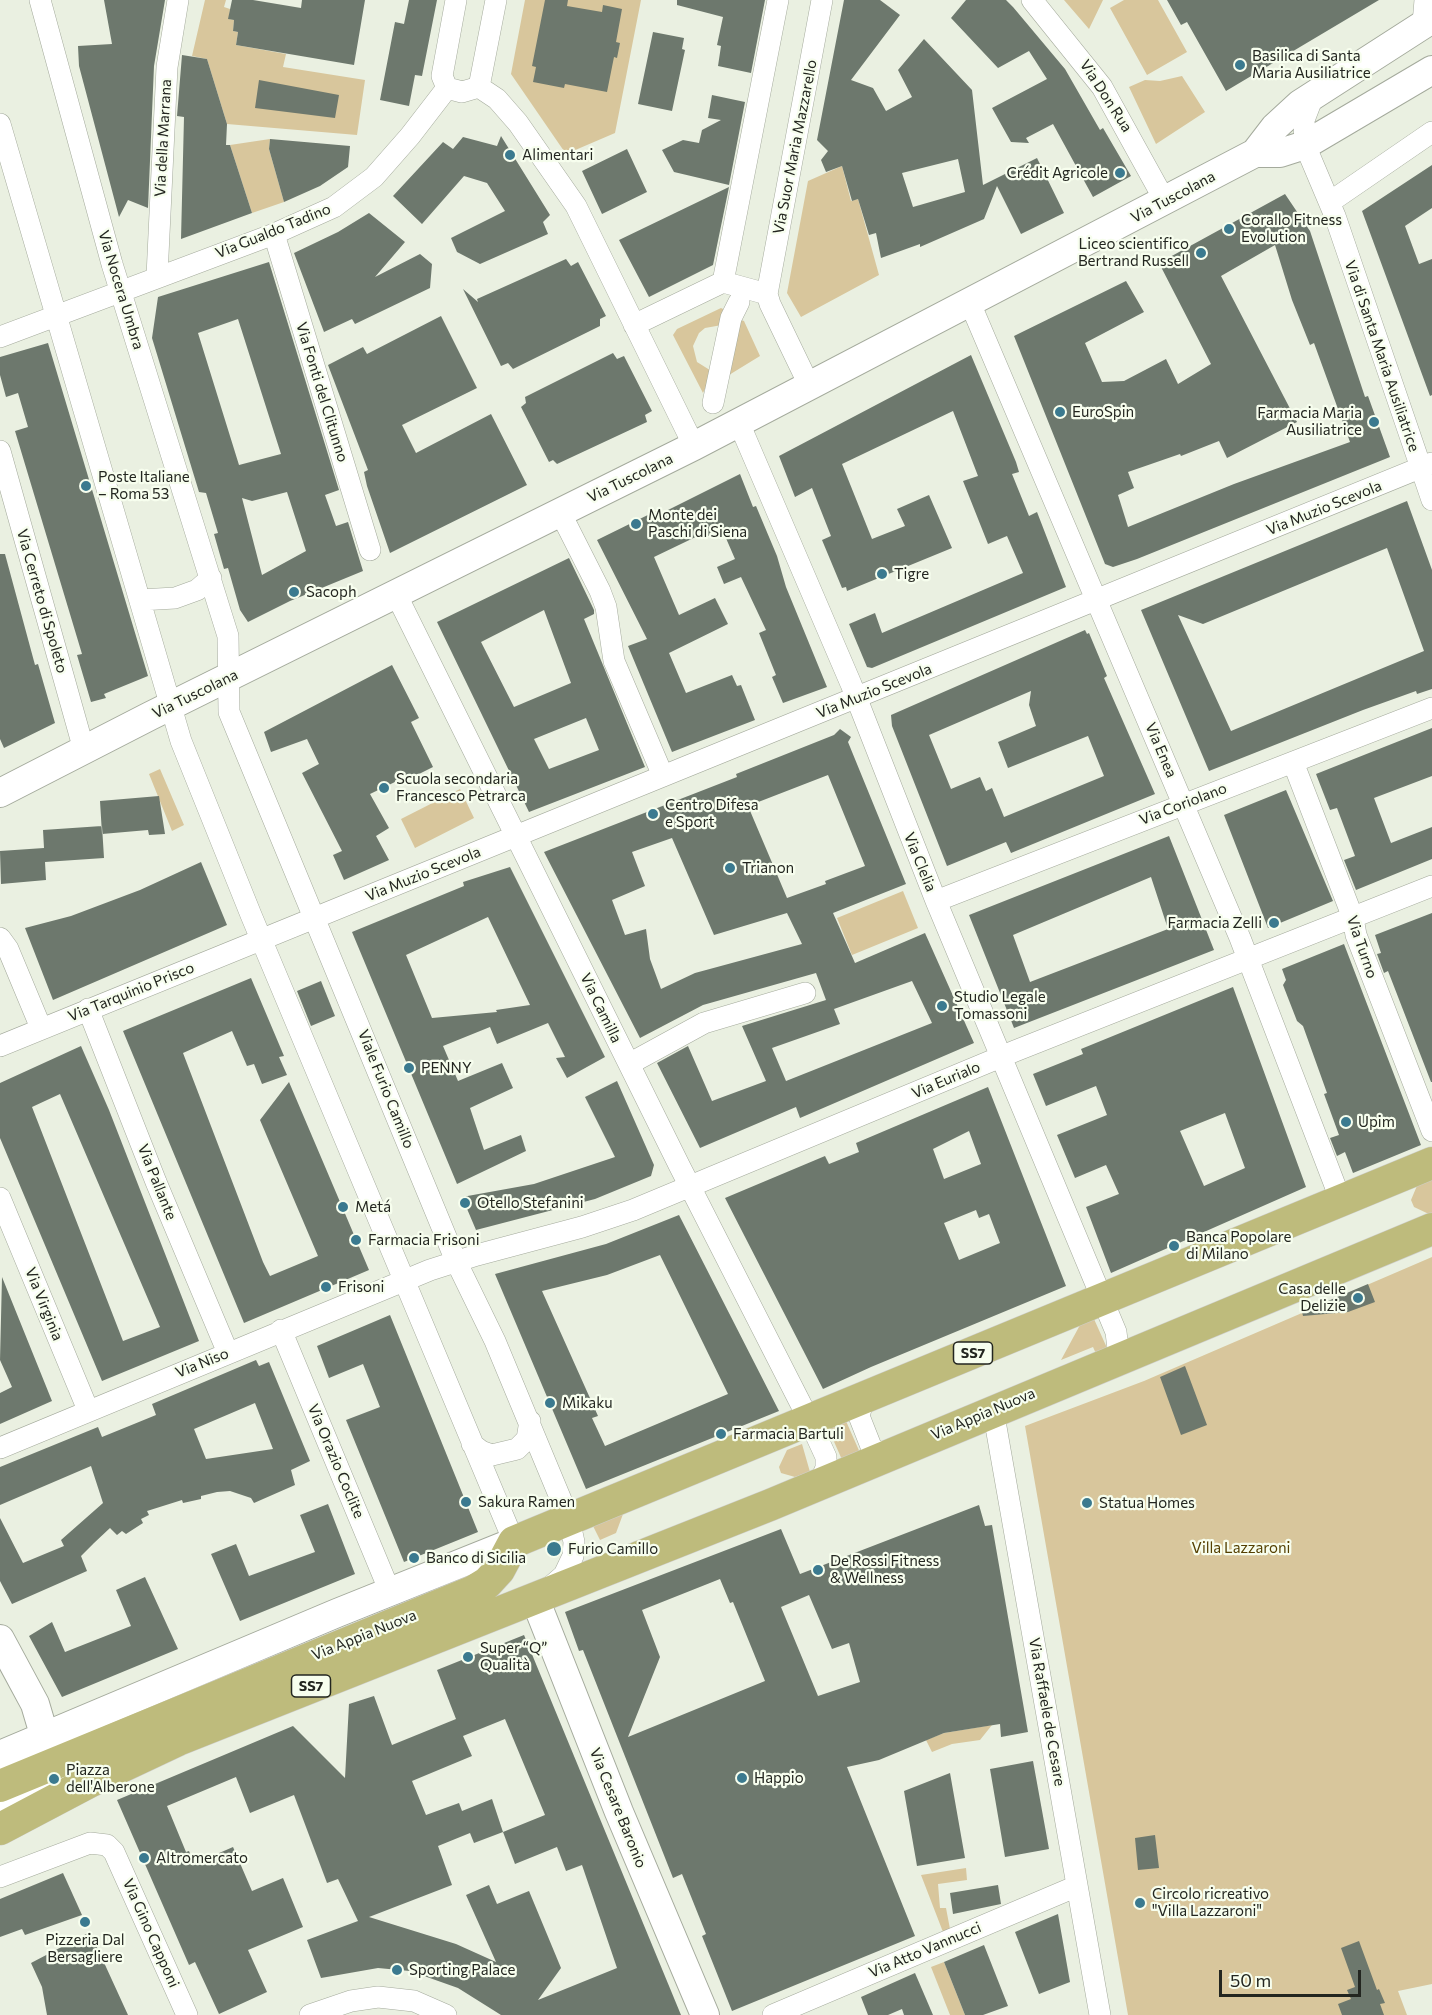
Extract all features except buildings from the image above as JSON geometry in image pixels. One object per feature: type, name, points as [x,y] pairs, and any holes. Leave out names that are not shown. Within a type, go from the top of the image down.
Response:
[{"type":"main road","name":"Via Tuscolana","points":[[0,793],[740,423],[1255,153],[1285,116],[1427,14]]},
{"type":"main road","name":"Via Tuscolana","points":[[1255,153],[1280,153],[1305,145],[1432,70]]},
{"type":"main road","name":"Via Appia Nuova","points":[[49,1750],[123,1718],[390,1592],[1432,1163]]},
{"type":"main road","name":"Via Appia Nuova","points":[[0,1829],[91,1781],[238,1716],[819,1484],[1119,1357],[1432,1229]]},
{"type":"main road","name":"Via Appia Nuova","points":[[49,1750],[95,1746],[123,1718],[474,1591],[487,1583],[499,1570],[514,1542]]},
{"type":"main road","name":"Via Cesare Baronio","points":[[535,1599],[615,1802],[705,2015]]},
{"type":"main road","points":[[0,1639],[32,1696],[49,1750],[53,1778],[47,1786],[0,1809]]},
{"type":"main road","points":[[95,1746],[104,1760],[111,1764],[127,1764]]},
{"type":"main road","points":[[0,1755],[49,1750]]},
{"type":"main road","points":[[0,1786],[49,1750]]},
{"type":"street","name":"Via Nocera Umbra","points":[[40,0],[120,291],[228,636],[228,677]]},
{"type":"street","name":"Via della Marrana","points":[[157,276],[167,67],[178,0]]},
{"type":"street","points":[[456,0],[442,75],[447,88],[468,92],[478,87]]},
{"type":"street","points":[[478,87],[496,0]]},
{"type":"street","points":[[723,282],[778,0]]},
{"type":"street","name":"Via Suor Maria Mazzarello","points":[[767,294],[822,0]]},
{"type":"street","name":"Via Don Rua","points":[[1032,0],[1102,87],[1165,201]]},
{"type":"street","points":[[478,87],[497,99],[508,110],[563,185],[591,232],[694,446]]},
{"type":"street","name":"Via Gualdo Tadino","points":[[0,337],[324,213],[367,185],[410,136],[447,88]]},
{"type":"street","points":[[1305,145],[1304,120],[1314,94]]},
{"type":"street","points":[[0,124],[58,315],[181,741],[514,1542]]},
{"type":"street","points":[[1330,202],[1432,132]]},
{"type":"street","name":"Via di Santa Maria Ausiliatrice","points":[[1305,145],[1330,202],[1426,466],[1432,500]]},
{"type":"street","name":"Via Fonti del Clitunno","points":[[274,234],[370,550]]},
{"type":"street","points":[[634,325],[723,282],[767,294],[810,387]]},
{"type":"street","points":[[714,403],[731,318],[739,302]]},
{"type":"street","name":"Via Enea","points":[[970,303],[1184,803],[1248,959],[1341,1201]]},
{"type":"street","name":"Via Clelia","points":[[740,423],[856,698],[936,901],[1118,1338],[1119,1357]]},
{"type":"street","name":"Via Cerreto di Spoleto","points":[[0,452],[84,750]]},
{"type":"street","name":"Via Muzio Scevola","points":[[315,917],[1426,466]]},
{"type":"street","points":[[560,512],[603,599],[614,661],[663,776]]},
{"type":"street","points":[[140,600],[175,598],[197,590],[211,578]]},
{"type":"street","name":"Via Camilla","points":[[391,596],[516,837],[689,1186],[809,1420],[826,1457],[825,1472],[819,1484]]},
{"type":"street","name":"Viale Furio Camillo","points":[[228,677],[229,712],[456,1261],[495,1341],[569,1519]]},
{"type":"street","name":"Via Coriolano","points":[[936,901],[1432,708]]},
{"type":"street","name":"Via Turno","points":[[1293,762],[1353,918],[1356,935],[1432,1131]]},
{"type":"street","name":"Via Eurialo","points":[[456,1261],[595,1223],[1001,1057],[1432,886]]},
{"type":"street","points":[[262,939],[315,917]]},
{"type":"street","name":"Via Tarquinio Prisco","points":[[0,1046],[262,939]]},
{"type":"street","points":[[4,944],[41,1028]]},
{"type":"street","points":[[629,1064],[684,1032],[713,1020],[805,993]]},
{"type":"street","name":"Via Pallante","points":[[88,1009],[156,1182],[228,1353]]},
{"type":"street","name":"Via Virginia","points":[[0,1198],[88,1410]]},
{"type":"street","points":[[405,1280],[456,1261]]},
{"type":"street","name":"Via Niso","points":[[0,1448],[405,1280]]},
{"type":"street","name":"Via Orazio Coclite","points":[[282,1330],[390,1592]]},
{"type":"street","points":[[864,1398],[859,1412],[863,1426],[872,1449],[886,1455]]},
{"type":"street","name":"Via Raffaele de Cesare","points":[[993,1410],[1100,2015]]},
{"type":"street","points":[[472,1444],[492,1455],[517,1449],[527,1438],[530,1421]]},
{"type":"street","name":"Via Appia Nuova","points":[[535,1599],[564,1575],[571,1563],[575,1548],[569,1519]]},
{"type":"street","name":"Via Gino Capponi","points":[[0,1877],[90,1843],[107,1845],[114,1852],[187,2015]]},
{"type":"street","name":"Via Atto Vannucci","points":[[773,2015],[1077,1886]]},
{"type":"street","points":[[310,2015],[351,2001],[378,1997],[414,2001],[446,2015]]},
{"type":"green space","points":[[205,0],[226,0],[224,7],[230,9],[229,19],[234,20],[233,31],[238,32],[236,45],[286,54],[283,67],[365,80],[357,135],[227,124],[207,59],[192,56]]},
{"type":"green space","points":[[525,0],[641,0],[615,133],[566,154],[511,74]]},
{"type":"green space","points":[[1064,0],[1103,0],[1089,29]]},
{"type":"green space","points":[[1124,0],[1158,0],[1187,52],[1147,75],[1110,8]]},
{"type":"green space","points":[[1182,76],[1205,112],[1156,144],[1129,87],[1145,80],[1160,81]]},
{"type":"green space","points":[[270,139],[269,149],[284,202],[252,213],[230,145]]},
{"type":"green space","points":[[842,166],[851,201],[858,199],[879,275],[801,317],[787,293],[808,181]]},
{"type":"green space","points":[[721,308],[725,310],[722,325],[705,328],[699,333],[693,346],[697,362],[713,372],[703,393],[673,335],[677,329]]},
{"type":"green space","points":[[744,321],[760,356],[729,375],[737,323]]},
{"type":"green space","points":[[160,769],[184,825],[172,831],[149,774]]},
{"type":"green space","points":[[460,789],[474,818],[415,848],[401,819]]},
{"type":"green space","points":[[903,891],[918,928],[852,955],[837,918]]},
{"type":"green space","points":[[1432,1175],[1431,1215],[1414,1207],[1411,1200],[1419,1181]]},
{"type":"green space","name":"Villa Lazzaroni","points":[[1432,1257],[1432,1984],[1398,1991],[1407,2015],[1128,2015],[1025,1426],[1144,1381]]},
{"type":"green space","points":[[1094,1319],[1107,1348],[1097,1356],[1093,1347],[1061,1360],[1080,1325]]},
{"type":"green space","points":[[846,1421],[861,1455],[843,1462],[828,1428]]},
{"type":"green space","points":[[802,1444],[810,1472],[795,1477],[781,1473],[779,1467],[787,1450]]},
{"type":"green space","points":[[626,1506],[616,1533],[600,1540],[591,1522]]},
{"type":"green space","points":[[992,1725],[980,1740],[952,1744],[932,1752],[926,1740],[944,1733]]},
{"type":"green space","points":[[966,1868],[967,1880],[938,1884],[940,1908],[946,1908],[950,1929],[943,1932],[921,1875]]},
{"type":"green space","points":[[944,1962],[965,2015],[950,2015],[931,1967]]},
{"type":"place","name":"Basilica di Santa Maria Ausiliatrice","points":[[1240,65]]},
{"type":"place","name":"Alimentari","points":[[510,155]]},
{"type":"place","name":"Crédit Agricole","points":[[1120,173]]},
{"type":"place","name":"Corallo Fitness Evolution","points":[[1229,229]]},
{"type":"place","name":"Liceo scientifico Bertrand Russell","points":[[1201,253]]},
{"type":"place","name":"EuroSpin","points":[[1060,412]]},
{"type":"place","name":"Farmacia Maria Ausiliatrice","points":[[1374,422]]},
{"type":"place","name":"Poste Italiane – Roma 53","points":[[86,486]]},
{"type":"place","name":"Monte dei Paschi di Siena","points":[[636,524]]},
{"type":"place","name":"Tigre","points":[[882,574]]},
{"type":"place","name":"Sacoph","points":[[294,592]]},
{"type":"place","name":"Scuola secondaria Francesco Petrarca","points":[[384,788]]},
{"type":"place","name":"Centro Difesa e Sport","points":[[653,814]]},
{"type":"place","name":"Trianon","points":[[730,868]]},
{"type":"place","name":"Farmacia Zelli","points":[[1274,923]]},
{"type":"place","name":"Studio Legale Tomassoni","points":[[942,1006]]},
{"type":"place","name":"PENNY","points":[[409,1068]]},
{"type":"place","name":"Upim","points":[[1346,1122]]},
{"type":"place","name":"Otello Stefanini","points":[[465,1203]]},
{"type":"place","name":"Metá","points":[[343,1207]]},
{"type":"place","name":"Farmacia Frisoni","points":[[356,1240]]},
{"type":"place","name":"Banca Popolare di Milano","points":[[1174,1246]]},
{"type":"place","name":"Frisoni","points":[[326,1287]]},
{"type":"place","name":"Casa delle Delizie","points":[[1358,1298]]},
{"type":"place","name":"Mikaku","points":[[550,1403]]},
{"type":"place","name":"Farmacia Bartuli","points":[[721,1434]]},
{"type":"place","name":"Sakura Ramen","points":[[466,1502]]},
{"type":"place","name":"Statua Homes","points":[[1087,1503]]},
{"type":"place","name":"Furio Camillo","points":[[554,1549]]},
{"type":"place","name":"Banco di Sicilia","points":[[414,1558]]},
{"type":"place","name":"De Rossi Fitness & Wellness","points":[[818,1570]]},
{"type":"place","name":"Super “Q” Qualità","points":[[468,1657]]},
{"type":"place","name":"Happio","points":[[742,1778]]},
{"type":"place","name":"Piazza dell'Alberone","points":[[54,1779]]},
{"type":"place","name":"Altromercato","points":[[144,1858]]},
{"type":"place","name":"Circolo ricreativo \"Villa Lazzaroni\"","points":[[1140,1903]]},
{"type":"place","name":"Pizzeria Dal Bersagliere","points":[[85,1922]]},
{"type":"place","name":"Sporting Palace","points":[[397,1970]]}]
